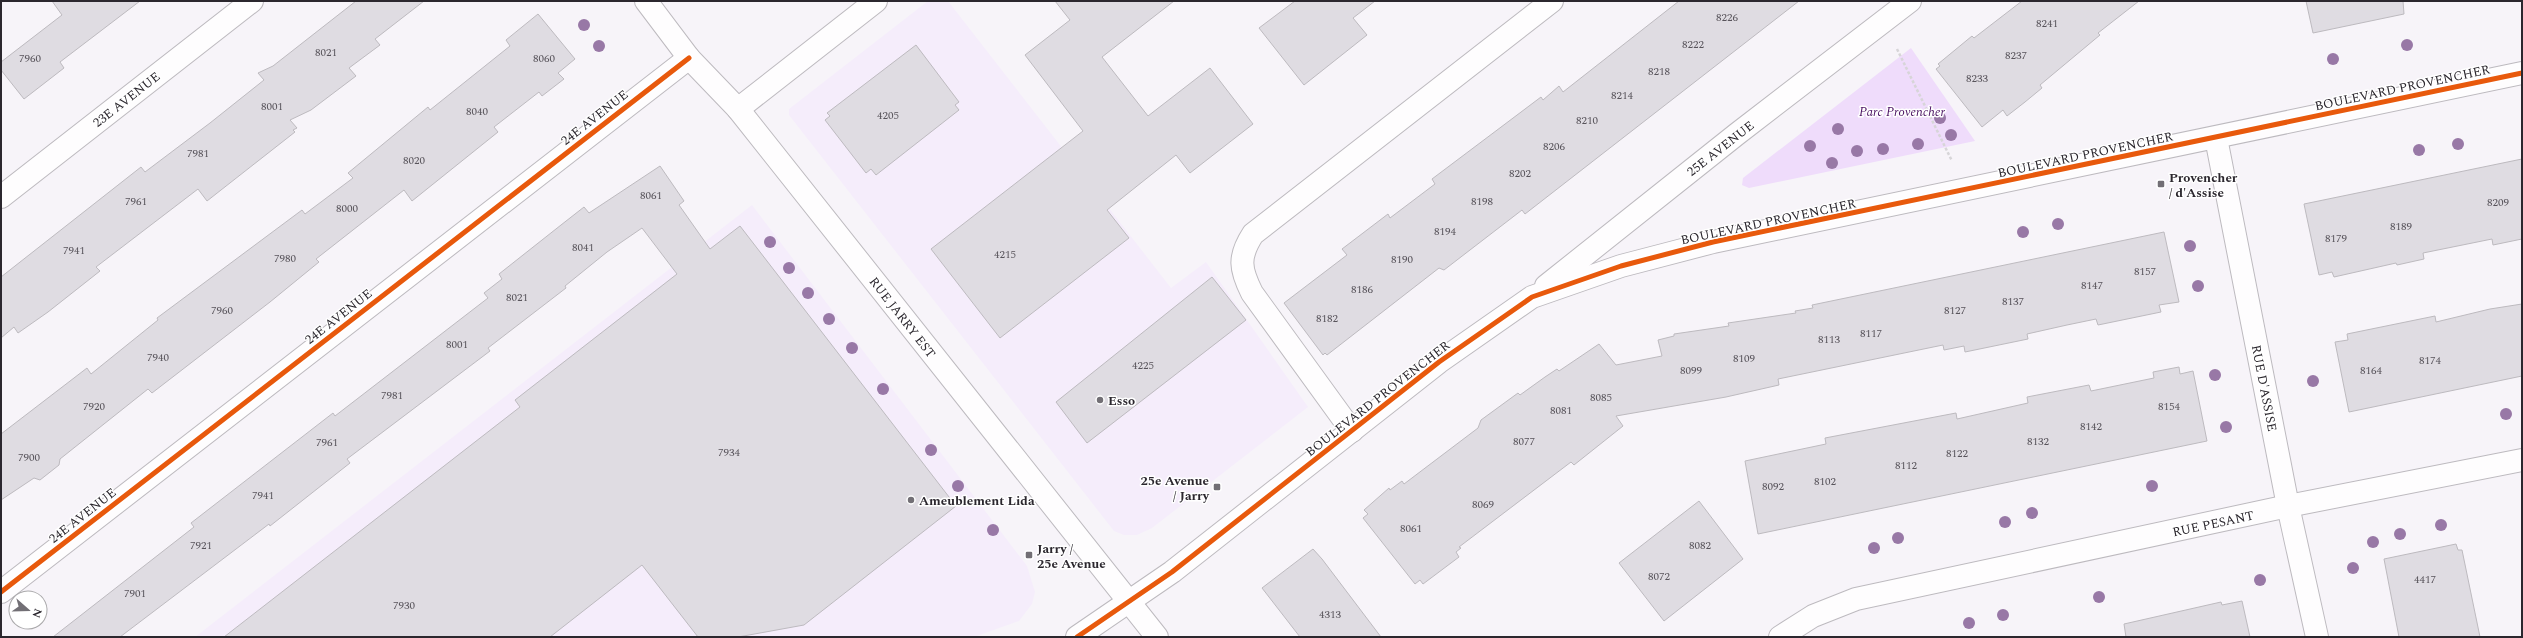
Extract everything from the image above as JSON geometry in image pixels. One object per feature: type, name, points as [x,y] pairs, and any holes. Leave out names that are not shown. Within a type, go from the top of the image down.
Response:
[{"type":"street","name":"23E AVENUE","points":[[1,197],[252,1]]},
{"type":"street","name":"RUE JARRY EST","points":[[646,1],[689,58],[738,109],[1157,637]]},
{"type":"street","points":[[738,109],[876,1]]},
{"type":"street","points":[[1352,431],[1252,293],[1244,277],[1241,261],[1244,247],[1253,234],[1552,1]]},
{"type":"street","name":"25E AVENUE","points":[[1532,297],[1910,1]]},
{"type":"street","name":"24E AVENUE","points":[[1,592],[689,58]]},
{"type":"street","name":"BOULEVARD PROVENCHER","points":[[1077,637],[1172,572],[1439,362],[1532,297],[1622,266],[1713,242],[2522,73]]},
{"type":"street","name":"RUE D'ASSISE","points":[[2216,138],[2288,506],[2316,637]]},
{"type":"street","name":"RUE PESANT","points":[[1780,637],[1813,616],[1856,599],[2288,506],[2522,460]]},
{"type":"path","points":[[1883,22],[1966,190]]},
{"type":"shaded area","points":[[928,1],[948,1],[1171,288],[1206,262],[1308,407],[1152,528],[1137,535],[1124,535],[1114,531],[789,115],[789,109]]},
{"type":"shaded area","points":[[752,205],[1027,566],[1035,592],[1032,604],[1019,621],[974,637],[195,637]]},
{"type":"green space","name":"Parc Provencher","points":[[1911,48],[1975,141],[1749,188],[1742,185],[1743,178]]},
{"type":"building","points":[[52,1],[140,1],[60,62],[64,68],[24,99],[1,70],[1,62],[62,15]]},
{"type":"building","points":[[356,1],[424,1],[375,39],[380,45],[349,68],[356,76],[311,110],[290,120],[297,128],[293,130],[295,132],[207,201],[198,189],[96,267],[100,271],[48,312],[18,333],[14,327],[1,338],[1,277],[141,167],[145,172],[210,123],[264,80],[258,73],[273,66]]},
{"type":"building","points":[[1055,1],[1174,1],[1102,57],[1148,116],[1210,68],[1253,124],[1190,173],[1176,155],[1107,210],[1129,238],[1000,338],[931,249],[1083,131],[1025,55],[1070,20]]},
{"type":"building","points":[[1295,1],[1375,1],[1353,18],[1367,35],[1304,85],[1259,28]]},
{"type":"building","points":[[1679,1],[1799,1],[1525,214],[1522,210],[1444,270],[1439,268],[1327,355],[1325,353],[1323,355],[1284,303],[1347,255],[1342,249],[1388,214],[1390,218],[1435,184],[1432,179],[1541,97],[1543,100],[1559,86],[1563,92]]},
{"type":"building","points":[[2022,1],[2139,1],[2098,33],[2100,35],[2040,85],[2042,88],[2025,102],[2007,116],[2003,110],[1982,127],[1936,69],[1940,66],[1938,64],[1972,36],[1974,38]]},
{"type":"building","points":[[2306,1],[2403,1],[2404,14],[2313,33]]},
{"type":"building","points":[[538,14],[575,59],[558,73],[564,79],[542,96],[539,92],[494,127],[498,132],[412,201],[404,190],[316,259],[319,262],[270,302],[152,393],[148,389],[60,459],[59,465],[40,480],[34,478],[1,500],[1,434],[87,368],[91,374],[158,320],[157,318],[302,210],[305,214],[353,178],[348,173],[428,107],[430,110],[510,46],[506,40]]},
{"type":"building","points":[[916,45],[959,102],[955,105],[959,110],[876,175],[871,169],[866,173],[825,120],[830,116],[827,113]]},
{"type":"building","points":[[2522,159],[2522,239],[2493,245],[2492,239],[2423,253],[2424,259],[2397,265],[2396,263],[2334,277],[2332,272],[2319,275],[2304,204]]},
{"type":"building","points":[[660,166],[684,201],[679,205],[710,249],[740,226],[956,506],[804,625],[738,637],[698,637],[642,565],[550,637],[224,637],[520,407],[515,400],[677,274],[642,228],[607,252],[565,286],[566,288],[488,348],[490,351],[347,459],[350,463],[270,526],[269,524],[120,637],[53,637],[194,527],[191,523],[333,413],[335,416],[488,298],[484,293],[502,279],[499,274],[584,207],[589,213]]},
{"type":"building","points":[[2164,232],[2179,302],[2159,305],[2161,312],[2098,325],[2096,319],[2027,334],[2028,339],[1965,352],[1964,346],[1944,350],[1943,345],[1778,379],[1779,385],[1726,397],[1616,416],[1623,426],[1574,465],[1571,462],[1459,547],[1461,548],[1456,552],[1459,557],[1423,584],[1420,580],[1415,584],[1363,518],[1368,514],[1364,510],[1389,488],[1390,490],[1402,481],[1404,484],[1478,428],[1481,420],[1518,393],[1520,395],[1557,369],[1559,371],[1599,344],[1616,365],[1662,356],[1658,340],[1674,336],[1674,334],[1729,326],[1728,323],[1796,313],[1795,311],[1813,308],[1812,305]]},
{"type":"building","points":[[1212,277],[1246,320],[1087,443],[1056,402]]},
{"type":"building","points":[[2522,304],[2522,376],[2349,412],[2335,342],[2348,340],[2347,334],[2435,316],[2436,322],[2490,309]]},
{"type":"building","points":[[2179,367],[2180,374],[2193,371],[2207,441],[1758,534],[1745,461],[1826,444],[1825,438],[1956,413],[1957,419],[2028,403],[2027,397],[2089,385],[2091,391],[2154,378],[2153,372]]},
{"type":"building","points":[[1699,501],[1743,559],[1664,621],[1619,563]]},
{"type":"building","points":[[2456,544],[2458,550],[2462,550],[2480,637],[2399,637],[2384,559]]},
{"type":"building","points":[[1313,549],[1381,637],[1300,637],[1262,588]]},
{"type":"building","points":[[2242,601],[2250,637],[2126,637],[2124,624],[2221,602],[2222,605]]},
{"type":"cycle path","points":[[1,592],[689,58]]},
{"type":"cycle path","points":[[1077,637],[1172,572],[1439,362],[1532,297],[1621,266],[1713,242],[2522,73]]},
{"type":"place","name":"Provencher / d'Assise","points":[[2161,184]]},
{"type":"place","name":"Esso","points":[[1100,400]]},
{"type":"place","name":"25e Avenue / Jarry","points":[[1217,487]]},
{"type":"place","name":"Ameublement Lida","points":[[911,500]]},
{"type":"place","name":"Jarry / 25e Avenue","points":[[1029,555]]}]
